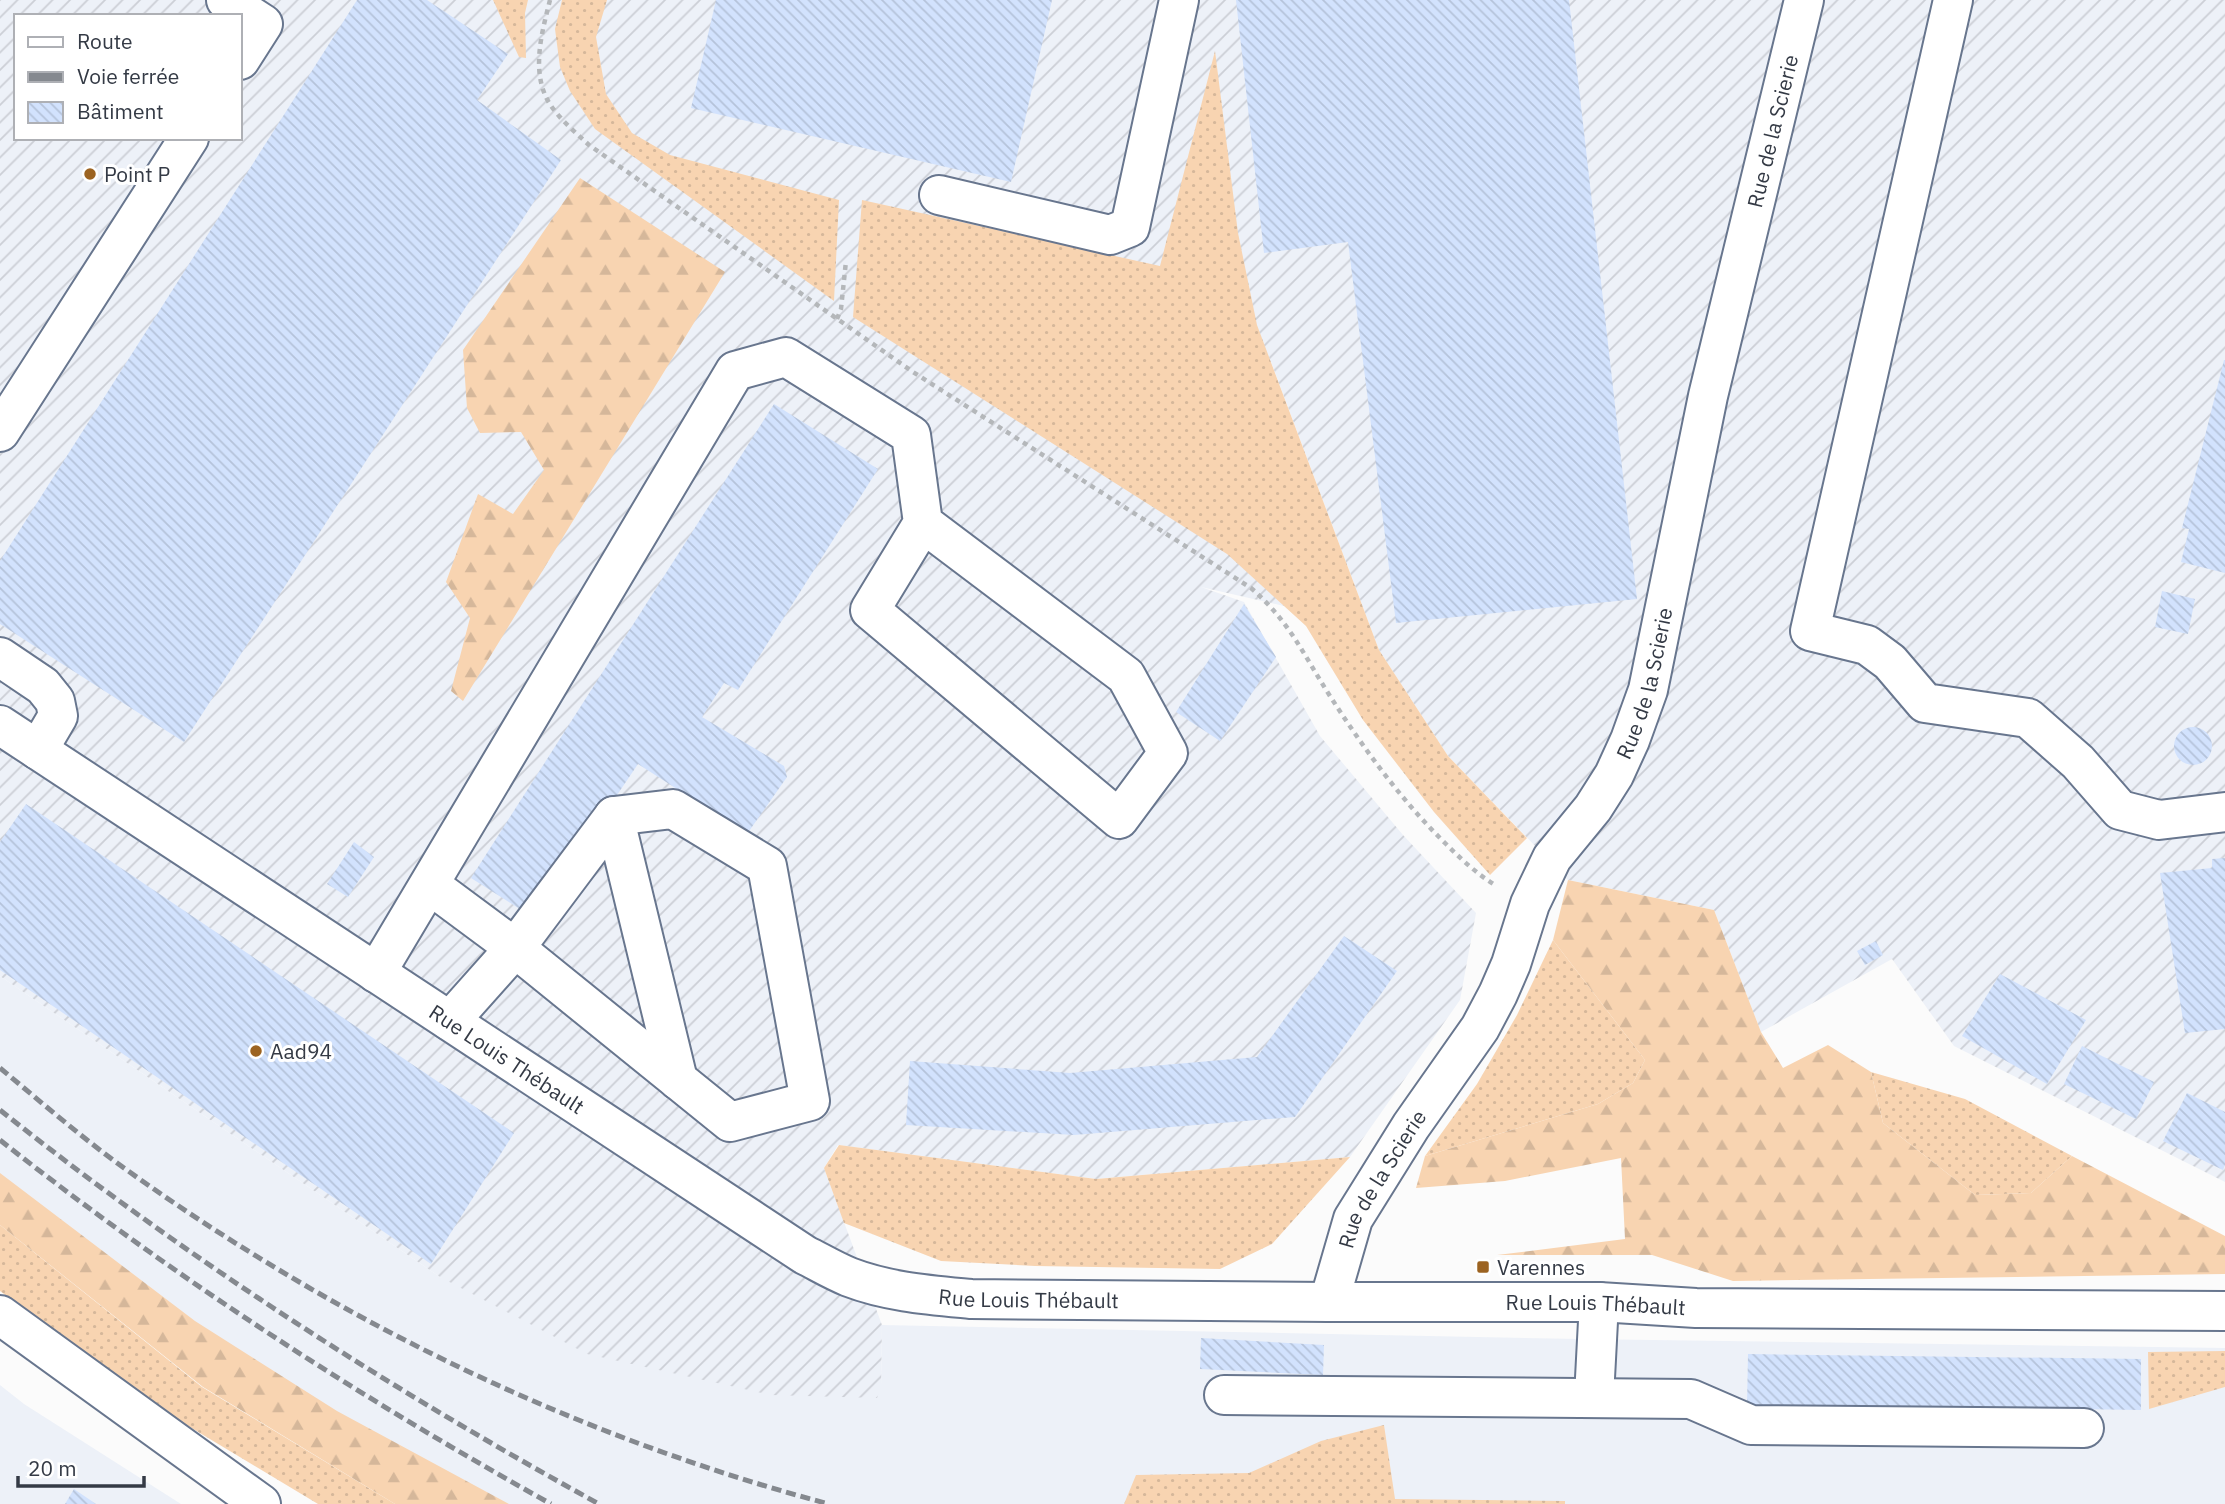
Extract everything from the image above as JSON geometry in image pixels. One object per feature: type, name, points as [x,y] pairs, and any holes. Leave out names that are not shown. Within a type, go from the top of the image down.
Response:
[{"type":"street","points":[[226,0],[263,24],[242,57]]},
{"type":"street","points":[[939,195],[1110,235],[1130,227],[1179,0]]},
{"type":"street","name":"Rue de la Scierie","points":[[1329,1302],[1353,1219],[1411,1126],[1480,1028],[1511,964],[1530,904],[1552,858],[1593,808],[1614,775],[1630,740],[1648,690],[1709,396],[1804,0]]},
{"type":"street","points":[[1954,0],[1810,631],[1867,645],[1891,662],[1925,703],[2028,718],[2078,762],[2120,810],[2159,820],[2225,812]]},
{"type":"street","points":[[0,432],[188,140]]},
{"type":"street","points":[[376,973],[735,371],[786,357],[911,435],[923,523],[870,610],[1119,819],[1168,752],[1126,676],[923,523]]},
{"type":"street","points":[[0,657],[43,686],[55,701],[58,716],[38,750]]},
{"type":"street","name":"Rue Louis Thébault","points":[[0,725],[805,1255],[846,1276],[877,1287],[971,1299],[1599,1302],[1696,1307],[2225,1311]]},
{"type":"street","points":[[430,885],[515,948],[730,1122],[810,1101],[767,866],[673,809],[614,816],[515,948],[450,1021]]},
{"type":"street","points":[[614,816],[678,1080]]},
{"type":"street","points":[[1594,1397],[1599,1302]]},
{"type":"street","points":[[0,1315],[261,1504]]},
{"type":"street","points":[[1224,1395],[1692,1399],[1751,1425],[2084,1428]]},
{"type":"street","points":[[169,1436],[285,1504]]},
{"type":"path","points":[[550,0],[539,57],[541,78],[548,101],[566,124],[589,145],[913,372],[1251,588],[1273,607],[1293,633],[1329,696],[1378,768],[1424,822],[1475,871],[1530,904]]},
{"type":"path","points":[[836,319],[841,309],[846,261]]},
{"type":"shaded area","points":[[0,0],[2225,0],[2225,1182],[1954,1046],[1892,959],[1761,1032],[1714,910],[1568,880],[1448,756],[1379,650],[1268,354],[1358,623],[1201,587],[1244,602],[1320,736],[1403,835],[1476,913],[1460,1000],[1350,1157],[1096,1179],[838,1145],[824,1168],[882,1325],[881,1387],[877,1398],[771,1395],[587,1354],[440,1277],[0,976]]},
{"type":"shaded area","points":[[0,976],[440,1277],[881,1387],[882,1325],[2225,1348],[2225,1504],[415,1504],[0,1219]]},
{"type":"shaded area","points":[[0,1385],[24,1404],[181,1504],[0,1504]]},
{"type":"green space","points":[[493,0],[528,0],[525,13],[526,58],[519,57]]},
{"type":"green space","points":[[562,0],[607,0],[596,37],[606,94],[632,133],[670,155],[839,200],[834,301],[595,129],[570,91],[560,67],[555,29]]},
{"type":"green space","points":[[1215,51],[1238,233],[1257,325],[1379,650],[1448,756],[1527,838],[1490,875],[1434,812],[1363,720],[1306,626],[1227,554],[853,317],[862,200],[1160,266]]},
{"type":"green space","points":[[580,178],[725,272],[463,701],[451,691],[470,618],[446,582],[478,494],[513,514],[544,470],[521,432],[480,433],[467,408],[463,350]]},
{"type":"green space","points":[[1568,880],[1714,910],[1761,1032],[1783,1068],[1828,1045],[1871,1072],[1883,1123],[1975,1195],[2031,1193],[2072,1156],[2225,1236],[2225,1274],[1733,1281],[1652,1255],[1497,1255],[1625,1239],[1621,1158],[1505,1181],[1416,1188],[1425,1156],[1598,1104],[1633,1083],[1645,1060],[1553,940]]},
{"type":"green space","points":[[1553,940],[1645,1060],[1633,1083],[1598,1104],[1425,1156],[1477,1084],[1517,1015]]},
{"type":"green space","points":[[1871,1072],[1965,1099],[2072,1156],[2031,1193],[1975,1195],[1883,1123]]},
{"type":"green space","points":[[839,1145],[1096,1179],[1350,1157],[1272,1244],[1220,1269],[1035,1266],[941,1261],[844,1223],[824,1168]]},
{"type":"green space","points":[[0,1173],[195,1321],[337,1411],[509,1504],[395,1504],[203,1387],[0,1225]]},
{"type":"green space","points":[[0,1225],[202,1387],[395,1504],[318,1504],[150,1403],[0,1291]]},
{"type":"green space","points":[[2225,1351],[2225,1387],[2149,1409],[2148,1352]]},
{"type":"green space","points":[[1384,1425],[1395,1499],[1565,1501],[1565,1504],[1124,1504],[1136,1475],[1249,1473],[1321,1441]]},
{"type":"building","points":[[357,0],[427,0],[508,54],[477,100],[561,160],[184,742],[0,624],[0,561]]},
{"type":"building","points":[[716,0],[1052,0],[1011,182],[691,108]]},
{"type":"building","points":[[1236,0],[1569,0],[1637,599],[1396,623],[1348,242],[1264,253]]},
{"type":"building","points":[[2224,360],[2225,573],[2181,562],[2189,529],[2182,528]]},
{"type":"building","points":[[774,404],[878,469],[738,690],[724,683],[702,717],[784,766],[787,777],[747,834],[638,764],[534,918],[471,878]]},
{"type":"building","points":[[2162,591],[2195,599],[2188,634],[2155,627]]},
{"type":"building","points":[[1244,604],[1276,657],[1220,741],[1176,712]]},
{"type":"building","points":[[2193,727],[2207,732],[2212,746],[2207,760],[2193,765],[2179,760],[2174,746],[2179,732]]},
{"type":"building","name":"Aad94","points":[[26,804],[514,1133],[431,1264],[0,970],[0,842]]},
{"type":"building","points":[[354,842],[374,857],[348,897],[327,884]]},
{"type":"building","points":[[2225,858],[2225,1029],[2185,1033],[2160,873],[2212,868],[2212,859]]},
{"type":"building","points":[[1344,936],[1397,971],[1295,1117],[1074,1135],[906,1125],[910,1061],[1070,1073],[1257,1057]]},
{"type":"building","points":[[1876,941],[1883,955],[1865,965],[1857,951]]},
{"type":"building","points":[[2000,974],[2086,1020],[2047,1084],[1962,1036]]},
{"type":"building","points":[[2082,1046],[2154,1082],[2136,1119],[2064,1084]]},
{"type":"building","points":[[2187,1093],[2225,1112],[2223,1170],[2163,1141]]},
{"type":"building","points":[[1201,1338],[1324,1345],[1323,1375],[1200,1369]]},
{"type":"building","points":[[1748,1354],[2141,1359],[2141,1410],[1747,1405]]},
{"type":"building","points":[[74,1489],[96,1504],[65,1504]]},
{"type":"railway","points":[[0,1068],[124,1168],[289,1276],[374,1324],[551,1408],[734,1476],[829,1504]]},
{"type":"railway","points":[[0,1110],[143,1218],[291,1320],[444,1415],[599,1504]]},
{"type":"railway","points":[[0,1140],[132,1239],[268,1333],[408,1421],[551,1504]]},
{"type":"place","name":"Point P","points":[[90,174]]},
{"type":"place","name":"Aad94","points":[[256,1051]]},
{"type":"place","name":"Varennes","points":[[1483,1267]]}]
